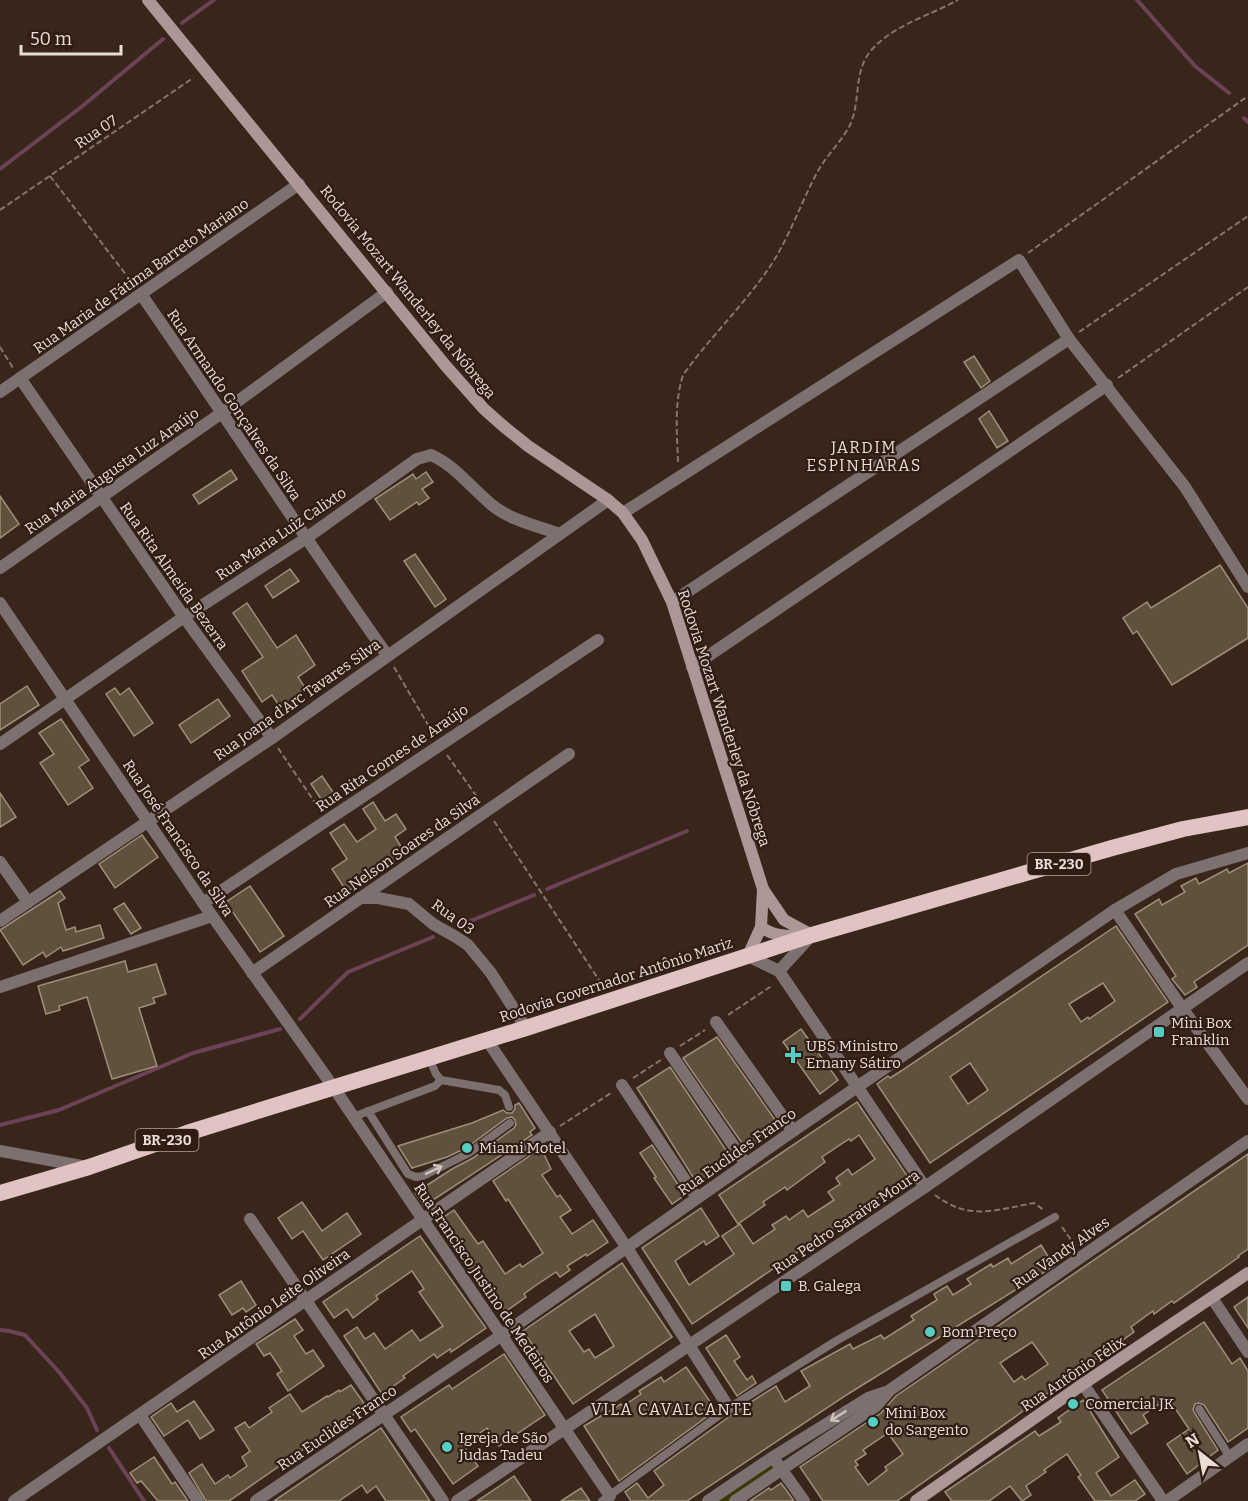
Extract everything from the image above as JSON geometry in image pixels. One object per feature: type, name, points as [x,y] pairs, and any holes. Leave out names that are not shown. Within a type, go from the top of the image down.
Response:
[{"type":"highway","name":"Rodovia Governador Antônio Mariz","points":[[0,1193],[89,1167],[188,1133],[812,936],[1112,848],[1184,829],[1240,818]]},
{"type":"main road","name":"Rodovia Mozart Wanderley da Nóbrega","points":[[148,0],[484,409],[528,446],[608,500],[623,513],[642,540],[672,602],[763,889],[784,921],[812,936]]},
{"type":"main road","name":"Rodovia Mozart Wanderley da Nóbrega","points":[[748,956],[761,927],[763,889]]},
{"type":"main road","points":[[748,956],[772,940],[782,928],[784,921]]},
{"type":"main road","points":[[761,927],[777,935],[812,936]]},
{"type":"main road","name":"Rua Antônio Félix","points":[[916,1501],[1083,1384],[1248,1273]]},
{"type":"street","name":"Rua Maria de Fátima Barreto Mariano","points":[[0,392],[299,184]]},
{"type":"street","points":[[623,513],[1019,260],[1069,339],[1185,487],[1248,587]]},
{"type":"street","name":"Rua Maria Augusta Luz Araújo","points":[[0,568],[223,412],[387,292]]},
{"type":"street","name":"Rua Armando Gonçalves da Silva","points":[[141,294],[223,412],[305,539],[387,655]]},
{"type":"street","points":[[672,602],[1069,339]]},
{"type":"street","name":"Rua Rita Almeida Bezerra","points":[[20,378],[184,617],[272,738]]},
{"type":"street","points":[[692,667],[1107,385]]},
{"type":"street","name":"Rua Maria Luiz Calixto","points":[[0,744],[184,617],[305,539],[417,459],[431,455],[452,467],[492,505],[505,514],[560,534]]},
{"type":"street","name":"Rua Joana d'Arc Tavares Silva","points":[[0,921],[272,738],[608,500]]},
{"type":"street","name":"Rua José Francisco da Silva","points":[[0,603],[203,903],[334,1088]]},
{"type":"street","name":"Rua Rita Gomes de Araújo","points":[[203,903],[598,640]]},
{"type":"street","name":"Rua Nelson Soares da Silva","points":[[252,973],[569,754]]},
{"type":"street","points":[[1240,818],[1248,809]]},
{"type":"street","name":"Rua Euclides Franco","points":[[256,1501],[502,1335],[857,1086],[1115,909],[1176,874],[1248,853]]},
{"type":"street","points":[[0,862],[28,902]]},
{"type":"street","name":"Rua 03","points":[[360,898],[378,898],[409,904],[433,924],[468,945],[491,973],[526,1028]]},
{"type":"street","points":[[1115,909],[1182,1008],[1248,1099]]},
{"type":"street","points":[[0,987],[212,916]]},
{"type":"street","points":[[779,971],[812,936]]},
{"type":"street","points":[[748,956],[779,971],[925,1187]]},
{"type":"street","name":"Rua Pedro Saraiva Moura","points":[[457,1501],[925,1187],[1248,963]]},
{"type":"street","points":[[716,1022],[793,1131]]},
{"type":"street","points":[[488,1040],[627,1248],[729,1408]]},
{"type":"street","points":[[670,1053],[746,1164]]},
{"type":"street","points":[[622,1085],[697,1198]]},
{"type":"street","name":"Rua Francisco Justino de Medeiros","points":[[334,1088],[565,1427],[606,1498]]},
{"type":"street","name":"Rua Antônio Leite Oliveira","points":[[14,1501],[550,1132]]},
{"type":"street","name":"Rua Vandy Alves","points":[[735,1501],[876,1406],[890,1390],[1248,1141]]},
{"type":"street","points":[[0,1151],[89,1167]]},
{"type":"street","points":[[250,1219],[443,1501]]},
{"type":"street","points":[[1212,1298],[1248,1352]]},
{"type":"street","points":[[1083,1384],[1165,1501],[1248,1444]]},
{"type":"street","name":"Rua Vandy Alves","points":[[708,1501],[773,1457],[868,1398],[890,1390]]},
{"type":"street","points":[[140,1415],[198,1501]]},
{"type":"street","points":[[773,1457],[804,1501]]},
{"type":"lane","points":[[429,1058],[441,1080],[499,1090],[505,1095],[509,1107]]},
{"type":"lane","points":[[353,1117],[435,1086],[441,1080]]},
{"type":"lane","points":[[368,1111],[408,1174],[416,1177],[423,1176],[469,1153],[510,1123]]},
{"type":"lane","points":[[606,1498],[729,1408],[837,1341],[1055,1217]]},
{"type":"lane","points":[[1199,1409],[1230,1457]]},
{"type":"path","points":[[679,478],[676,410],[683,375],[771,265],[817,173],[849,125],[854,114],[861,68],[868,54],[878,42],[893,32],[958,0]]},
{"type":"path","name":"Rua 07","points":[[0,210],[204,70]]},
{"type":"path","points":[[1019,260],[1248,96]]},
{"type":"path","points":[[50,176],[141,294]]},
{"type":"path","points":[[1069,339],[1248,216]]},
{"type":"path","points":[[1107,385],[1248,287]]},
{"type":"path","points":[[0,347],[20,378]]},
{"type":"path","points":[[272,738],[327,820]]},
{"type":"path","points":[[487,810],[612,999]]},
{"type":"path","points":[[925,1187],[947,1204],[965,1211],[986,1211],[1034,1203],[1055,1217],[1083,1256]]},
{"type":"shaded area","points":[[771,1462],[775,1467],[728,1501],[715,1501]]},
{"type":"building","points":[[974,356],[990,381],[981,388],[964,362]]},
{"type":"building","points":[[989,411],[1008,441],[997,448],[979,419]]},
{"type":"building","points":[[231,470],[237,479],[199,504],[193,495]]},
{"type":"building","points":[[426,472],[433,482],[422,489],[429,498],[419,505],[417,502],[390,520],[375,499],[413,474],[416,479]]},
{"type":"building","points":[[0,496],[19,524],[0,538]]},
{"type":"building","points":[[415,554],[446,599],[435,607],[404,561]]},
{"type":"building","points":[[1220,565],[1248,608],[1248,638],[1172,685],[1137,631],[1133,634],[1123,618],[1147,602],[1151,608]]},
{"type":"building","points":[[290,569],[299,581],[273,598],[265,586]]},
{"type":"building","points":[[247,603],[277,648],[296,635],[315,665],[298,677],[306,689],[280,707],[272,695],[262,702],[242,671],[263,657],[233,613]]},
{"type":"building","points":[[27,686],[39,705],[0,730],[0,704]]},
{"type":"building","points":[[115,688],[120,695],[129,688],[153,723],[134,736],[106,694]]},
{"type":"building","points":[[218,699],[230,716],[191,743],[179,725]]},
{"type":"building","points":[[61,719],[89,760],[79,767],[93,788],[68,805],[40,763],[54,754],[39,733]]},
{"type":"building","points":[[322,776],[339,801],[327,808],[311,784]]},
{"type":"building","points":[[0,793],[16,817],[0,827]]},
{"type":"building","points":[[373,802],[385,821],[396,814],[406,829],[395,837],[406,854],[347,892],[332,869],[347,859],[330,833],[344,824],[357,842],[376,829],[363,809]]},
{"type":"building","points":[[142,835],[158,857],[115,888],[99,864]]},
{"type":"building","points":[[1248,863],[1248,945],[1194,982],[1197,987],[1185,995],[1172,979],[1176,976],[1135,914],[1159,899],[1162,905],[1185,892],[1181,886],[1196,878],[1199,884],[1227,869],[1229,873]]},
{"type":"building","points":[[250,886],[284,936],[260,952],[226,902]]},
{"type":"building","points":[[60,891],[65,898],[58,903],[66,930],[75,927],[76,932],[100,925],[104,938],[63,951],[61,947],[46,957],[43,952],[23,965],[0,930]]},
{"type":"building","points":[[124,903],[141,928],[131,934],[114,909]]},
{"type":"building","points":[[1116,926],[1168,1002],[930,1163],[877,1084],[888,1076],[890,1078]],"holes":[[[1103,983],[1115,1001],[1081,1022],[1069,1004]],[[970,1063],[988,1090],[968,1104],[950,1077]]]},
{"type":"building","points":[[125,961],[128,972],[156,964],[166,994],[153,998],[155,1003],[139,1008],[157,1066],[112,1079],[87,997],[59,1006],[60,1010],[46,1014],[38,986]]},
{"type":"building","points":[[801,1029],[838,1080],[820,1094],[783,1042]]},
{"type":"building","points":[[717,1037],[780,1127],[746,1149],[683,1058]]},
{"type":"building","points":[[670,1067],[732,1159],[698,1185],[637,1088]]},
{"type":"building","points":[[857,1102],[908,1177],[692,1324],[642,1248],[701,1208],[719,1236],[706,1245],[704,1241],[675,1261],[689,1285],[734,1254],[722,1236],[740,1224],[753,1244],[775,1229],[772,1225],[786,1216],[789,1220],[803,1210],[808,1217],[834,1200],[828,1192],[840,1184],[836,1178],[848,1169],[852,1175],[875,1159],[859,1135],[822,1157],[825,1162],[787,1190],[785,1187],[763,1202],[765,1205],[738,1224],[719,1195]]},
{"type":"building","points":[[519,1103],[535,1128],[530,1132],[532,1135],[424,1206],[415,1193],[473,1158],[514,1128],[515,1120],[512,1117],[507,1118],[466,1148],[447,1157],[412,1168],[398,1146],[472,1123],[503,1110],[512,1113],[515,1105]]},
{"type":"building","points":[[652,1145],[685,1195],[672,1204],[640,1153]]},
{"type":"building","points":[[541,1148],[551,1169],[542,1175],[557,1197],[560,1195],[571,1210],[560,1217],[572,1234],[593,1220],[608,1242],[567,1266],[570,1270],[560,1277],[556,1272],[535,1286],[524,1294],[526,1297],[505,1312],[487,1284],[485,1286],[472,1267],[469,1269],[438,1221],[454,1210],[478,1244],[483,1241],[505,1274],[520,1264],[522,1267],[543,1253],[508,1199],[506,1201],[493,1181]]},
{"type":"building","points":[[1248,1154],[1248,1249],[1239,1257],[1174,1303],[1172,1301],[1154,1314],[1153,1311],[1131,1327],[1134,1332],[897,1501],[823,1501],[800,1467],[881,1413],[896,1396]],"holes":[[[1032,1342],[1048,1364],[1025,1380],[1022,1376],[1014,1382],[1000,1363]],[[888,1433],[903,1454],[885,1467],[887,1470],[868,1485],[855,1467],[858,1465],[855,1461],[866,1454],[863,1450]]]},
{"type":"building","points":[[302,1202],[322,1231],[347,1213],[361,1234],[323,1260],[303,1231],[292,1239],[278,1218]]},
{"type":"building","points":[[420,1236],[486,1328],[451,1352],[450,1349],[437,1358],[434,1354],[382,1394],[344,1336],[357,1327],[365,1339],[374,1333],[385,1349],[412,1330],[420,1341],[443,1326],[419,1292],[424,1289],[412,1271],[376,1296],[378,1299],[353,1318],[347,1309],[334,1318],[323,1302]]},
{"type":"building","points":[[1041,1245],[1054,1266],[848,1394],[687,1501],[631,1501],[625,1492],[637,1483],[648,1498],[664,1485],[654,1471],[737,1411],[776,1386],[785,1402],[810,1386],[801,1371],[850,1344],[853,1349],[881,1335],[884,1339],[914,1320],[911,1316],[937,1300],[934,1294],[947,1286],[953,1295],[971,1284],[967,1279],[991,1264],[993,1267],[1008,1258],[1011,1264]]},
{"type":"building","points":[[622,1263],[672,1337],[573,1404],[523,1331]],"holes":[[[595,1314],[614,1346],[595,1358],[589,1349],[584,1352],[569,1331]]]},
{"type":"building","points":[[241,1281],[256,1305],[246,1312],[243,1308],[232,1315],[219,1295]]},
{"type":"building","points":[[1248,1297],[1248,1328],[1234,1307]]},
{"type":"building","points":[[295,1319],[303,1330],[294,1336],[306,1354],[313,1350],[324,1366],[288,1391],[277,1374],[282,1371],[270,1353],[264,1356],[256,1344]]},
{"type":"building","points":[[1204,1322],[1232,1364],[1240,1358],[1248,1371],[1248,1428],[1228,1442],[1204,1405],[1195,1404],[1194,1412],[1218,1450],[1187,1474],[1167,1444],[1189,1429],[1171,1402],[1164,1407],[1161,1403],[1143,1415],[1148,1423],[1131,1434],[1102,1390]]},
{"type":"building","points":[[726,1335],[740,1357],[734,1361],[747,1380],[752,1376],[756,1383],[737,1396],[706,1348]]},
{"type":"building","points":[[504,1354],[545,1415],[499,1446],[487,1428],[463,1445],[478,1466],[453,1484],[415,1429],[411,1432],[401,1417],[449,1385],[452,1389]]},
{"type":"building","points":[[686,1367],[716,1410],[619,1481],[584,1426],[621,1404],[623,1406],[641,1394],[639,1391],[661,1377],[664,1382]]},
{"type":"building","points":[[351,1385],[366,1406],[229,1501],[206,1501],[189,1473],[202,1464],[215,1484],[228,1475],[230,1478],[247,1466],[242,1457],[250,1451],[235,1428],[245,1422],[249,1428],[272,1412],[269,1408],[290,1394],[302,1412],[327,1396]]},
{"type":"building","points":[[1083,1400],[1119,1457],[1096,1473],[1111,1496],[1135,1480],[1145,1494],[1135,1501],[1095,1501],[1078,1477],[1081,1475],[1067,1454],[1026,1486],[1031,1495],[1022,1501],[1010,1486],[989,1501],[952,1501],[945,1492],[1035,1431],[1039,1436],[1061,1422],[1058,1418]]},
{"type":"building","points":[[194,1401],[214,1430],[200,1439],[188,1420],[164,1436],[151,1417],[171,1403],[177,1412]]},
{"type":"building","points":[[381,1428],[430,1501],[386,1501],[376,1486],[367,1493],[362,1485],[339,1501],[274,1501]]},
{"type":"building","points":[[154,1457],[172,1484],[175,1482],[188,1501],[158,1501],[141,1481],[137,1483],[130,1473]]},
{"type":"building","points":[[514,1476],[531,1501],[477,1501],[501,1485]]},
{"type":"building","points":[[781,1483],[794,1501],[750,1501],[769,1488],[771,1490]]},
{"type":"building","points":[[581,1488],[590,1501],[561,1501]]},
{"type":"waterway","points":[[182,23],[214,0]]},
{"type":"waterway","points":[[1137,0],[1195,66],[1229,93]]},
{"type":"waterway","points":[[0,169],[80,108],[163,39]]},
{"type":"waterway","points":[[1244,118],[1248,122]]},
{"type":"waterway","points":[[547,889],[687,831]]},
{"type":"waterway","points":[[458,926],[534,895]]},
{"type":"waterway","points":[[300,1019],[348,972],[433,937]]},
{"type":"waterway","points":[[0,1125],[59,1110],[193,1053],[280,1029]]},
{"type":"waterway","points":[[0,1330],[25,1335],[59,1372],[87,1408],[97,1430]]},
{"type":"waterway","points":[[109,1448],[144,1501]]},
{"type":"place","name":"Mini Box Franklin","points":[[1159,1032]]},
{"type":"place","name":"UBS Ministro Ernany Sátiro","points":[[793,1055]]},
{"type":"place","name":"Miami Motel","points":[[467,1148]]},
{"type":"place","name":"B. Galega","points":[[786,1286]]},
{"type":"place","name":"Bom Preço","points":[[930,1332]]},
{"type":"place","name":"Comercial JK","points":[[1073,1404]]},
{"type":"place","name":"Mini Box do Sargento","points":[[873,1422]]},
{"type":"place","name":"Igreja de São Judas Tadeu","points":[[447,1447]]},
{"type":"district","name":"JARDIM ESPINHARAS","points":[[864,456]]},
{"type":"district","name":"VILA CAVALCANTE","points":[[672,1409]]}]
